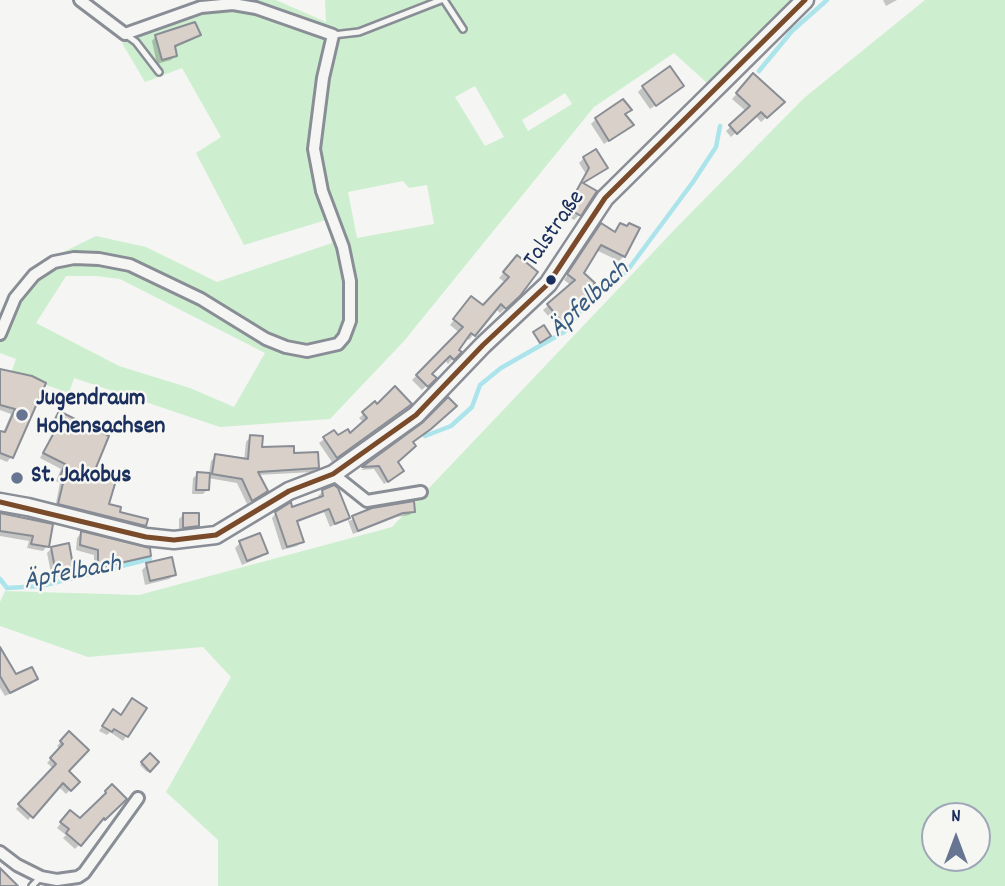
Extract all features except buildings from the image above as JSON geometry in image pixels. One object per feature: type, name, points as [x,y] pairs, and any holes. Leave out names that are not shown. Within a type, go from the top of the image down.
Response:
[{"type":"street","points":[[0,334],[15,298],[34,275],[54,262],[74,258],[99,259],[130,265],[201,299],[266,339],[286,347],[307,351],[338,344],[350,321],[350,281],[343,247],[322,191],[314,149],[323,78],[333,35],[256,8],[233,4],[201,7],[125,34],[80,0]]},
{"type":"street","name":"Talstraße","points":[[0,502],[146,537],[174,540],[216,535],[289,491],[333,474],[416,415],[483,345],[548,284],[606,198],[805,0]]},
{"type":"street","points":[[333,474],[367,501],[421,492]]},
{"type":"street","points":[[0,852],[17,865],[41,877],[57,880],[78,877],[84,873],[138,798]]},
{"type":"lane","points":[[333,35],[359,32],[442,0],[463,29]]},
{"type":"lane","points":[[125,34],[136,42],[159,72]]},
{"type":"lane","points":[[32,886],[41,877]]},
{"type":"green space","points":[[240,0],[276,0],[326,22],[325,0],[799,0],[707,83],[674,53],[594,107],[404,341],[330,419],[220,427],[74,378],[69,393],[11,373],[16,359],[0,353],[0,316],[10,294],[30,272],[96,236],[146,247],[217,282],[332,243],[326,220],[244,245],[196,153],[221,137],[182,68],[145,82],[122,43],[200,11],[247,13]],"holes":[[[475,86],[504,137],[485,146],[455,97]],[[565,93],[572,104],[528,131],[522,120]],[[403,181],[409,188],[427,185],[434,224],[357,238],[348,192]],[[66,276],[120,279],[265,353],[234,407],[190,388],[119,366],[36,323]]]},
{"type":"green space","points":[[925,0],[1005,0],[1005,886],[218,886],[218,840],[166,792],[231,677],[203,647],[88,657],[0,626],[0,602],[5,591],[139,595],[392,527],[678,226],[804,98]]},
{"type":"waterway","name":"Äpfelbach","points":[[759,71],[792,31],[827,0]]},
{"type":"waterway","name":"Äpfelbach","points":[[425,436],[451,426],[472,407],[480,385],[501,368],[564,332],[596,291],[627,271],[716,147],[720,126]]},
{"type":"waterway","name":"Äpfelbach","points":[[0,579],[7,588],[41,586],[150,559]]},
{"type":"transit line","points":[[0,502],[146,537],[174,540],[216,535],[289,491],[333,474],[416,415],[483,345],[548,284],[605,198],[805,0]]},
{"type":"place","name":"Jugendraum Hohensachsen","points":[[22,415]]},
{"type":"place","name":"St. Jakobus","points":[[17,478]]}]
